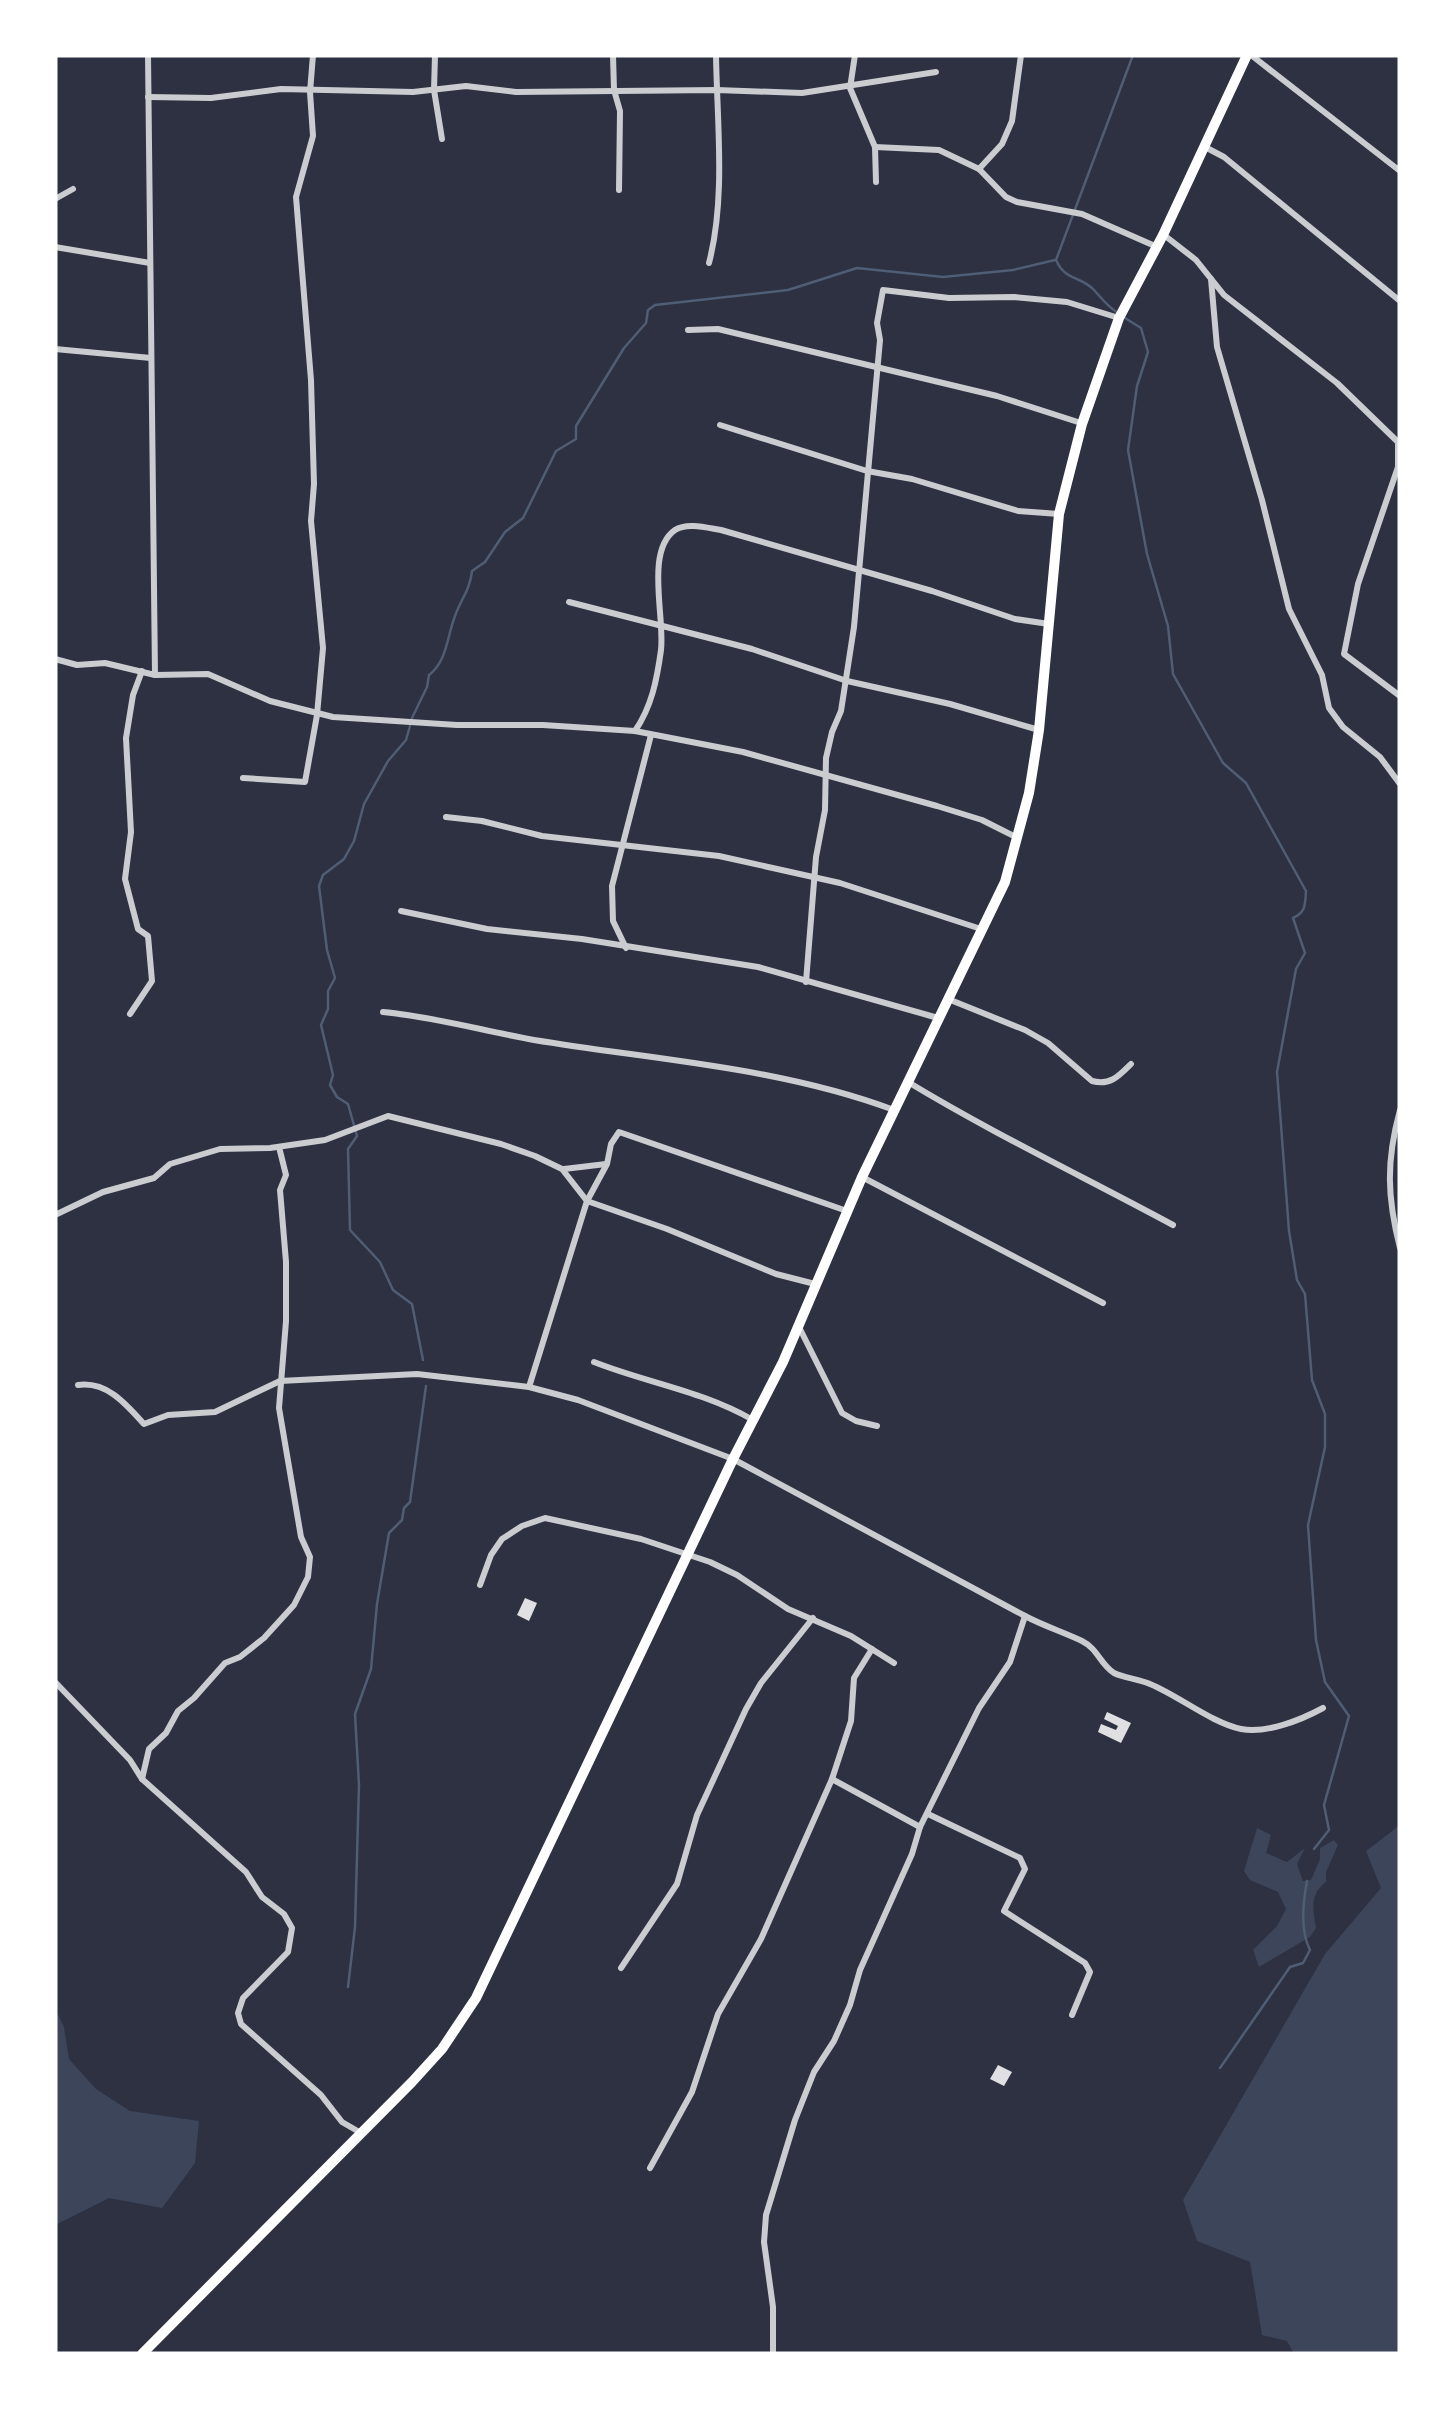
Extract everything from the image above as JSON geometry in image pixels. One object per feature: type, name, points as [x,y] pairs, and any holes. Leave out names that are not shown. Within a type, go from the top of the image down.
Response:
[{"type":"highway","points":[[142,2354],[442,2049],[476,1998],[690,1554],[798,1326],[862,1177],[1005,882],[1019,838],[1039,730],[1059,514],[1082,424],[1120,318],[1249,55]]},
{"type":"street","points":[[148,55],[155,675]]},
{"type":"street","points":[[243,778],[305,782],[317,715],[323,648],[310,521],[314,484],[310,380],[296,197],[312,136],[313,55]]},
{"type":"street","points":[[434,55],[434,90],[442,138]]},
{"type":"street","points":[[613,55],[614,90],[620,111],[619,190]]},
{"type":"street","points":[[709,263],[715,241],[718,183],[716,55]]},
{"type":"street","points":[[855,55],[850,88],[874,147],[876,182]]},
{"type":"street","points":[[978,169],[1002,144],[1012,121],[1021,55]]},
{"type":"street","points":[[1249,55],[1400,171]]},
{"type":"street","points":[[148,97],[211,98],[281,90],[434,90],[466,86],[516,92],[716,90],[802,94],[936,72]]},
{"type":"street","points":[[1204,146],[1224,157],[1400,301]]},
{"type":"street","points":[[874,147],[939,150],[978,169],[1006,197],[1017,202],[1082,214],[1154,246]]},
{"type":"street","points":[[55,199],[73,190]]},
{"type":"street","points":[[1163,234],[1196,260],[1224,295],[1364,406],[1399,444],[1398,467],[1358,584],[1344,654],[1400,696]]},
{"type":"street","points":[[55,247],[150,263]]},
{"type":"street","points":[[1211,278],[1217,347],[1262,500],[1289,610],[1322,675],[1329,708],[1343,727],[1380,757],[1400,784]]},
{"type":"street","points":[[806,982],[814,878],[826,810],[824,775],[847,681],[880,340],[877,322],[884,290],[949,298],[1014,297],[1066,302],[1120,318]]},
{"type":"street","points":[[688,330],[718,329],[997,396],[1082,424]]},
{"type":"street","points":[[55,349],[152,358]]},
{"type":"street","points":[[720,425],[868,471],[912,479],[1018,511],[1059,514]]},
{"type":"street","points":[[635,731],[651,702],[661,648],[658,569],[662,544],[676,529],[686,526],[721,530],[1015,619],[1049,624]]},
{"type":"street","points":[[568,602],[752,649],[847,681],[950,704],[1039,730]]},
{"type":"street","points":[[55,659],[78,664],[104,663],[155,675],[208,674],[238,690],[317,715],[457,726],[543,725],[635,731],[744,752],[982,820],[1019,838]]},
{"type":"street","points":[[130,1014],[152,981],[148,936],[138,929],[125,879],[131,832],[126,738],[142,671]]},
{"type":"street","points":[[627,949],[613,921],[612,886],[651,734]]},
{"type":"street","points":[[446,817],[482,821],[542,836],[719,856],[814,878],[982,929]]},
{"type":"street","points":[[401,911],[487,929],[582,939],[758,967],[939,1018]]},
{"type":"street","points":[[948,999],[1025,1030],[1064,1055],[1092,1081],[1113,1081],[1131,1064]]},
{"type":"street","points":[[383,1012],[785,1078],[833,1088],[894,1110]]},
{"type":"street","points":[[908,1082],[998,1134],[1173,1225]]},
{"type":"street","points":[[1400,1110],[1391,1144],[1388,1185],[1400,1248]]},
{"type":"street","points":[[55,1215],[103,1192],[154,1178],[170,1164],[220,1149],[325,1140],[388,1116],[501,1144],[562,1169],[588,1201],[776,1274],[816,1284]]},
{"type":"street","points":[[529,1387],[588,1201],[607,1164],[610,1144],[619,1132],[848,1211]]},
{"type":"street","points":[[142,1779],[149,1749],[166,1733],[178,1711],[224,1663],[240,1658],[264,1638],[294,1605],[308,1576],[310,1557],[301,1537],[282,1431],[280,1381],[286,1262],[280,1190],[286,1175],[278,1147]]},
{"type":"street","points":[[562,1169],[607,1164]]},
{"type":"street","points":[[862,1177],[1103,1303]]},
{"type":"street","points":[[798,1326],[842,1413],[877,1426]]},
{"type":"street","points":[[594,1362],[627,1376],[679,1387],[754,1421]]},
{"type":"street","points":[[78,1385],[94,1383],[120,1399],[144,1424],[168,1415],[215,1412],[280,1381],[417,1374],[529,1387],[578,1400],[733,1459],[1025,1616],[1083,1641],[1118,1676],[1144,1681],[1244,1730],[1301,1719],[1323,1708]]},
{"type":"street","points":[[480,1585],[491,1555],[502,1539],[545,1518],[690,1554],[737,1575],[788,1609],[813,1618],[894,1662]]},
{"type":"street","points":[[773,2354],[764,2242],[766,2214],[801,2104],[850,2005],[860,1970],[912,1854],[920,1827],[979,1708],[1010,1662],[1025,1616]]},
{"type":"street","points":[[621,1968],[676,1884],[697,1815],[746,1709],[761,1683],[813,1618]]},
{"type":"street","points":[[650,2168],[692,2092],[718,2014],[761,1939],[832,1779],[850,1720],[854,1678],[872,1649]]},
{"type":"street","points":[[55,1682],[118,1747],[142,1779],[246,1872],[262,1897],[284,1914],[292,1928],[288,1952],[243,1998],[238,2013],[241,2024],[321,2095],[342,2122],[362,2133]]},
{"type":"street","points":[[832,1779],[920,1827]]},
{"type":"street","points":[[928,1814],[1020,1858],[1025,1868],[1004,1911],[1034,1934],[1085,1963],[1090,1972],[1072,2015]]},
{"type":"shaded area","points":[[1400,1825],[1400,2354],[1294,2354],[1287,2341],[1262,2335],[1250,2262],[1197,2241],[1183,2200],[1325,1954],[1381,1888],[1366,1851]]},
{"type":"shaded area","points":[[1257,1828],[1271,1835],[1266,1853],[1287,1862],[1305,1848],[1297,1864],[1303,1881],[1311,1880],[1320,1848],[1334,1840],[1338,1845],[1326,1872],[1326,1882],[1315,1897],[1316,1928],[1310,1937],[1259,1967],[1253,1950],[1277,1926],[1286,1909],[1278,1892],[1250,1880],[1244,1871]]},
{"type":"shaded area","points":[[55,2009],[64,2027],[69,2059],[96,2089],[130,2111],[199,2121],[195,2163],[162,2208],[109,2198],[55,2225]]},
{"type":"building","points":[[525,1598],[537,1603],[529,1621],[517,1615]]},
{"type":"building","points":[[1107,1712],[1131,1723],[1121,1743],[1098,1732],[1101,1724],[1116,1730],[1118,1726],[1104,1719]]},
{"type":"building","points":[[998,2065],[1012,2072],[1004,2086],[990,2079]]},
{"type":"waterway","points":[[1118,313],[1089,285],[1064,272],[1056,260],[1133,55]]},
{"type":"waterway","points":[[412,718],[429,675],[443,656],[472,571],[485,562],[505,532],[523,518],[556,451],[576,439],[576,426],[624,348],[646,323],[648,310],[655,305],[788,290],[857,268],[943,277],[1013,270],[1055,260]]},
{"type":"waterway","points":[[1125,318],[1141,328],[1148,352],[1137,386],[1128,450],[1147,554],[1168,626],[1173,674],[1223,763],[1246,783],[1306,891],[1303,911],[1293,918],[1305,953],[1296,969],[1277,1072],[1289,1231],[1297,1280],[1305,1294],[1312,1380],[1325,1414],[1325,1447],[1308,1525],[1316,1640],[1325,1682],[1349,1716],[1324,1805],[1329,1830],[1314,1849]]},
{"type":"waterway","points":[[410,726],[406,740],[388,761],[364,804],[354,841],[344,859],[323,875],[319,886],[327,950],[335,978],[321,1025],[333,1075],[330,1085],[337,1097],[348,1104],[357,1136],[348,1149],[350,1230],[380,1262],[393,1290],[412,1304],[423,1360]]},
{"type":"waterway","points":[[348,1987],[355,1927],[359,1785],[355,1714],[371,1669],[389,1533],[402,1520],[404,1508],[410,1502],[426,1386]]},
{"type":"waterway","points":[[1220,2068],[1290,1967],[1303,1963],[1310,1950],[1304,1925],[1307,1881]]}]
